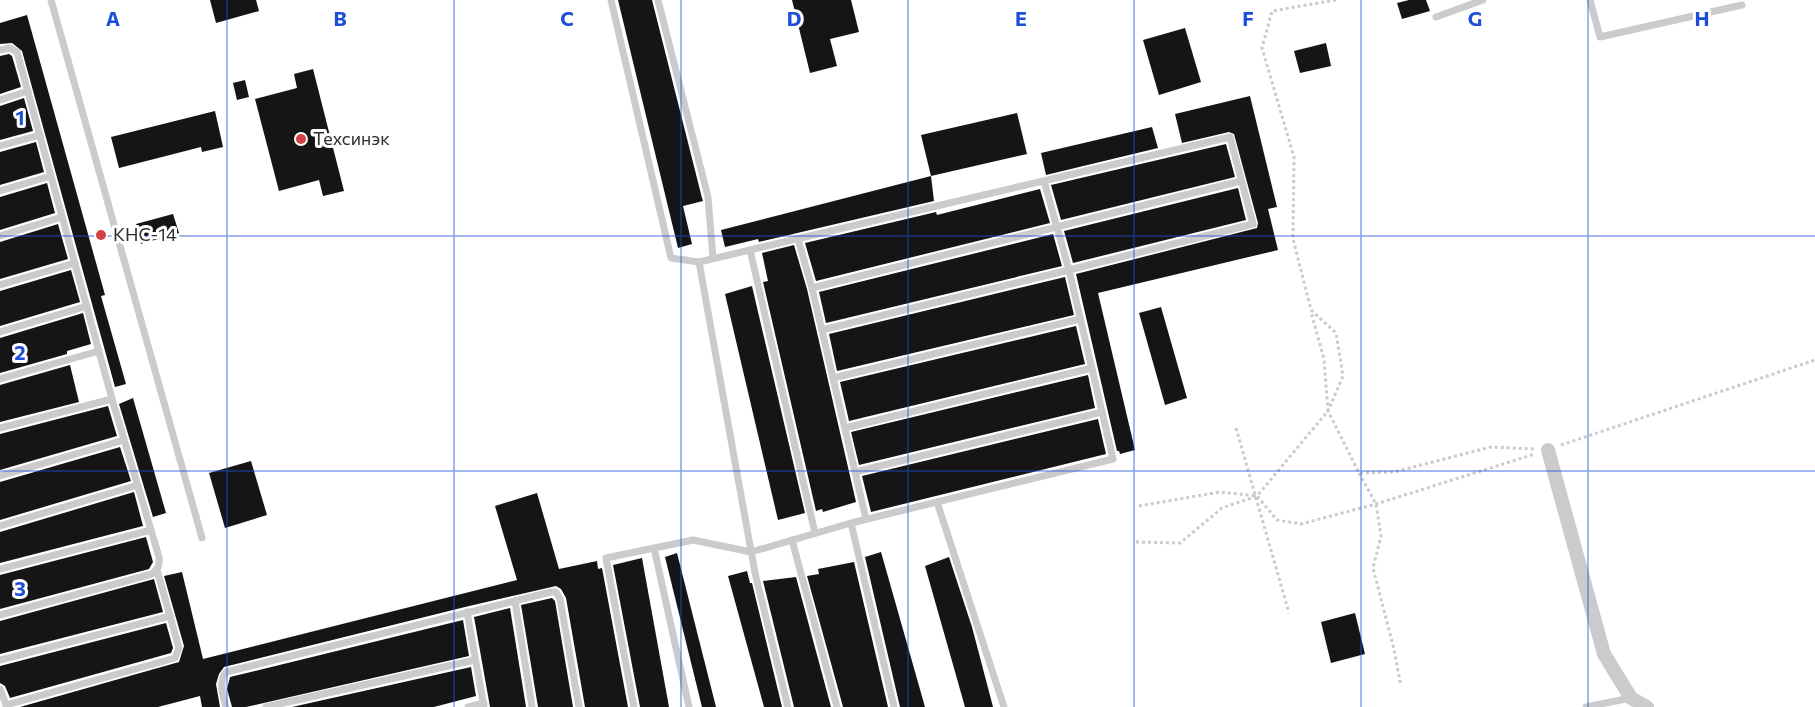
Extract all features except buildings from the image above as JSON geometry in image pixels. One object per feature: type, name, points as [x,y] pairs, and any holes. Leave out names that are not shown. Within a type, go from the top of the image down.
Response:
[{"type":"street","points":[[1548,450],[1604,654],[1631,698],[1647,707]]},
{"type":"lane","points":[[51,0],[202,538]]},
{"type":"lane","points":[[611,0],[671,258],[699,262],[1230,137],[1253,224],[822,330]]},
{"type":"lane","points":[[658,0],[708,197],[713,258]]},
{"type":"lane","points":[[1436,17],[1483,0]]},
{"type":"lane","points":[[1590,0],[1600,37],[1742,5]]},
{"type":"lane","points":[[0,50],[10,48],[17,52],[112,399],[159,557],[157,570],[179,648],[175,658],[6,706],[0,689]]},
{"type":"lane","points":[[0,100],[28,92]]},
{"type":"lane","points":[[0,146],[40,135]]},
{"type":"lane","points":[[0,191],[51,176]]},
{"type":"lane","points":[[634,707],[606,558],[693,540],[751,552],[866,519],[1113,459],[1069,270],[1044,181]]},
{"type":"lane","points":[[812,288],[1241,181]]},
{"type":"lane","points":[[0,236],[62,217]]},
{"type":"lane","points":[[798,238],[812,288],[866,519]]},
{"type":"lane","points":[[750,250],[815,533]]},
{"type":"lane","points":[[699,262],[751,552],[788,707]]},
{"type":"lane","points":[[0,285],[75,263]]},
{"type":"lane","points":[[0,332],[87,306]]},
{"type":"lane","points":[[833,378],[1080,319]]},
{"type":"lane","points":[[0,379],[99,351]]},
{"type":"lane","points":[[845,428],[1092,368]]},
{"type":"lane","points":[[0,428],[112,399]]},
{"type":"lane","points":[[855,472],[1102,412]]},
{"type":"lane","points":[[0,476],[124,440]]},
{"type":"lane","points":[[0,526],[138,485]]},
{"type":"lane","points":[[937,502],[1004,707]]},
{"type":"lane","points":[[851,523],[894,707]]},
{"type":"lane","points":[[0,568],[151,530]]},
{"type":"lane","points":[[792,540],[837,707]]},
{"type":"lane","points":[[654,548],[689,707]]},
{"type":"lane","points":[[0,615],[152,574],[157,570]]},
{"type":"lane","points":[[226,707],[221,685],[222,677],[226,672],[551,592],[556,592],[560,598],[579,707]]},
{"type":"lane","points":[[515,601],[532,707]]},
{"type":"lane","points":[[467,612],[484,705],[468,707]]},
{"type":"lane","points":[[0,660],[170,616]]},
{"type":"lane","points":[[266,707],[476,660]]},
{"type":"lane","points":[[1586,707],[1631,698]]},
{"type":"path","points":[[1336,0],[1272,11],[1263,48],[1294,157],[1293,239],[1324,359],[1328,411],[1376,504],[1381,536],[1373,568],[1401,686]]},
{"type":"path","points":[[1136,542],[1180,543],[1222,508],[1257,496],[1328,411],[1342,376],[1336,333],[1311,310]]},
{"type":"path","points":[[1139,506],[1220,492],[1257,496],[1277,520],[1301,524],[1376,504],[1548,450],[1815,360]]},
{"type":"path","points":[[1236,428],[1289,613]]},
{"type":"path","points":[[1359,473],[1394,472],[1491,447],[1548,450]]},
{"type":"place","name":"Техсинэк","points":[[301,139]]},
{"type":"place","name":"КНС-14","points":[[101,235]]}]
